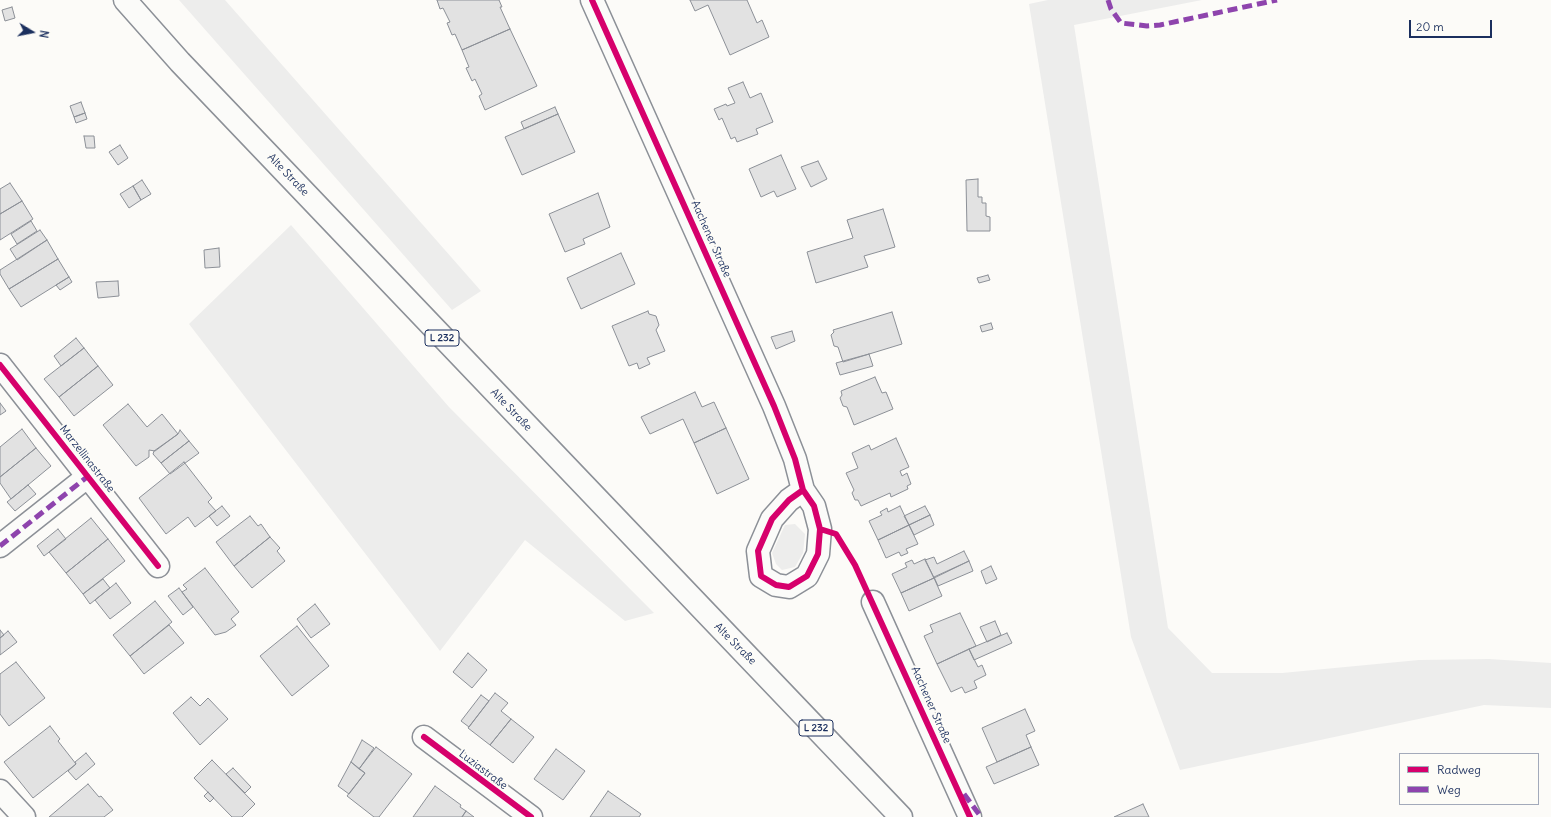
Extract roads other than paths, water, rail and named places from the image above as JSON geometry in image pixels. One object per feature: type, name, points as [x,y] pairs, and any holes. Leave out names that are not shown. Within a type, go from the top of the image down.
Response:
[{"type":"street","name":"Alte Straße","points":[[125,0],[185,68],[901,817]]},
{"type":"street","name":"Aachener Straße","points":[[592,0],[774,406],[795,459],[803,490]]},
{"type":"street","name":"Marzellinastraße","points":[[0,365],[158,566]]},
{"type":"street","name":"Marzellinastraße","points":[[0,546],[87,477]]},
{"type":"street","name":"Aachener Straße","points":[[873,602],[970,817]]},
{"type":"street","name":"Luziastraße","points":[[424,737],[531,817]]},
{"type":"street","points":[[0,791],[24,817]]}]
